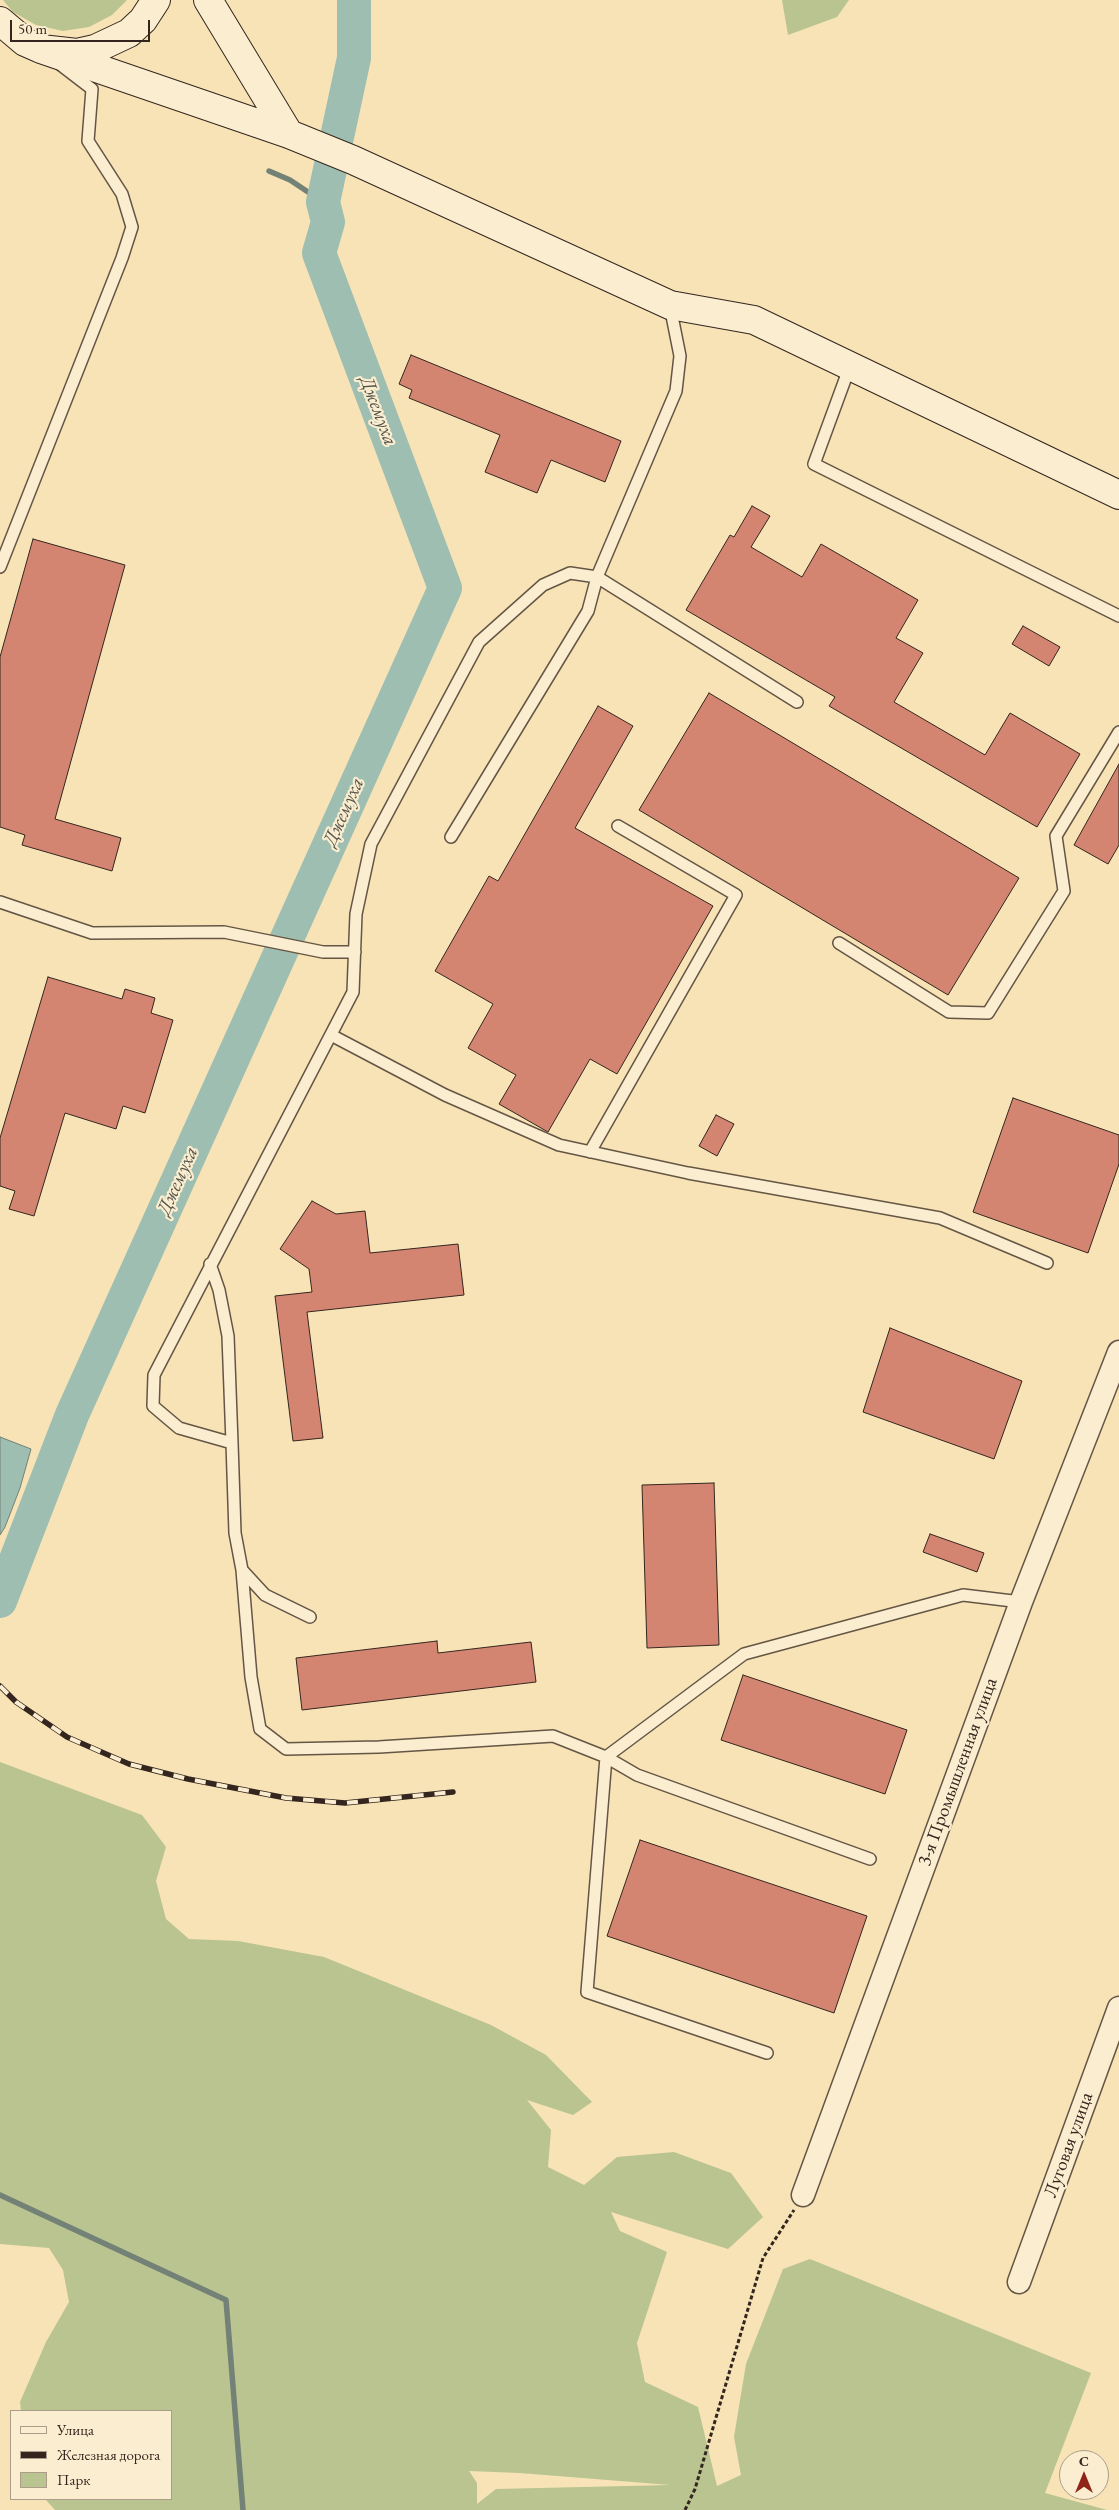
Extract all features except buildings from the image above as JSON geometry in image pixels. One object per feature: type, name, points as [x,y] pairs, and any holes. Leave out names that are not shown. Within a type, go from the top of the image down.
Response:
[{"type":"street","points":[[17,41],[77,53],[95,50],[113,43],[129,33],[143,20],[156,0]]},
{"type":"street","points":[[208,0],[294,136]]},
{"type":"street","points":[[0,21],[17,41],[294,136],[353,160],[670,305],[754,320],[1119,495]]},
{"type":"street","name":"3-я Промышленная улица","points":[[803,2195],[1021,1602],[1119,1352]]},
{"type":"street","name":"Луговая улица","points":[[1019,2282],[1119,2008]]},
{"type":"lane","points":[[0,567],[122,258],[132,227],[122,194],[88,141],[92,89],[17,41]]},
{"type":"lane","points":[[451,837],[588,611],[597,577],[676,391],[680,356],[670,305]]},
{"type":"lane","points":[[850,366],[814,464],[1119,616]]},
{"type":"lane","points":[[232,1443],[180,1428],[153,1406],[154,1375],[353,992],[356,914],[371,844],[479,642],[543,585],[570,573],[597,577],[797,702]]},
{"type":"lane","points":[[839,944],[949,1012],[988,1013],[1064,891],[1056,836],[1119,732]]},
{"type":"lane","points":[[590,1152],[736,895],[618,826]]},
{"type":"lane","points":[[0,902],[92,934],[224,932],[322,952],[355,952]]},
{"type":"lane","points":[[331,1035],[445,1095],[559,1145],[688,1173],[940,1218],[1048,1263]]},
{"type":"lane","points":[[210,1264],[219,1290],[228,1336],[235,1533],[242,1570],[252,1677],[260,1729],[286,1749],[379,1747],[553,1736],[606,1757],[637,1775],[870,1859]]},
{"type":"lane","points":[[242,1570],[265,1595],[310,1617]]},
{"type":"lane","points":[[767,2053],[587,1992],[606,1757],[744,1654],[963,1595],[1021,1602]]},
{"type":"path","points":[[685,2510],[695,2489],[763,2258],[803,2195]]},
{"type":"green space","points":[[3,0],[127,0],[112,15],[89,27],[63,31],[36,25],[13,12]]},
{"type":"green space","points":[[782,0],[849,0],[837,17],[788,35]]},
{"type":"green space","points":[[0,1762],[142,1815],[166,1847],[156,1881],[166,1919],[189,1939],[238,1941],[324,1957],[491,2025],[546,2055],[592,2102],[573,2115],[527,2100],[551,2130],[548,2167],[584,2185],[617,2157],[674,2152],[731,2173],[763,2217],[728,2249],[611,2212],[620,2231],[667,2252],[637,2343],[645,2382],[698,2407],[717,2486],[741,2475],[734,2437],[746,2364],[783,2269],[810,2259],[1091,2373],[1061,2450],[1059,2450],[1059,2456],[1045,2493],[1059,2497],[1059,2500],[1071,2500],[1107,2510],[55,2510],[46,2500],[172,2500],[172,2410],[21,2410],[20,2402],[46,2342],[69,2302],[63,2270],[49,2248],[0,2244]],"holes":[[[469,2471],[520,2473],[670,2485],[496,2489],[477,2504],[477,2483]]]},
{"type":"shaded area","points":[[0,1437],[31,1449],[20,1488],[0,1535]]},
{"type":"waterway","name":"Джемуха","points":[[0,1601],[72,1415],[445,588],[319,253],[328,222],[323,202],[354,58],[354,0]]},
{"type":"waterway","points":[[269,171],[290,180],[323,202]]},
{"type":"waterway","points":[[0,2195],[226,2300],[243,2510]]},
{"type":"railway","points":[[0,1686],[16,1702],[67,1737],[129,1764],[188,1779],[286,1798],[345,1803],[453,1792]]}]
